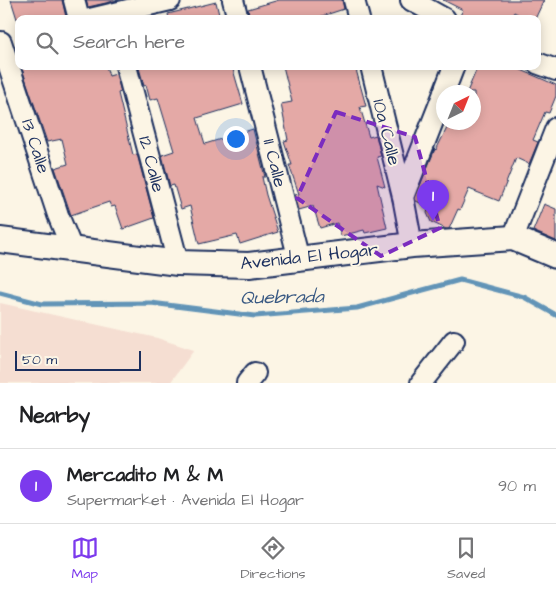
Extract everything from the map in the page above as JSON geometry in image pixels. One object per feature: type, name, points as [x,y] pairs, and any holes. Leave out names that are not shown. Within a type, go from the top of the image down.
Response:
[{"type":"street","points":[[74,0],[78,15]]},
{"type":"street","points":[[117,15],[170,0]]},
{"type":"street","points":[[233,0],[237,15]]},
{"type":"street","points":[[354,0],[358,15]]},
{"type":"street","points":[[411,0],[438,15]]},
{"type":"street","name":"13 Calle","points":[[7,41],[15,68]]},
{"type":"street","points":[[541,64],[556,70]]},
{"type":"street","name":"13 Calle","points":[[16,70],[58,215],[72,250]]},
{"type":"street","name":"12 Calle","points":[[127,70],[178,263]]},
{"type":"street","name":"11 Calle","points":[[251,70],[299,260]]},
{"type":"street","name":"10a Calle","points":[[372,70],[403,197],[412,245]]},
{"type":"street","points":[[447,85],[453,70]]},
{"type":"street","points":[[403,197],[436,113]]},
{"type":"street","points":[[513,238],[556,128]]},
{"type":"street","name":"Avenida El Hogar","points":[[0,240],[178,263],[249,265],[412,245],[513,238],[556,256]]},
{"type":"street","points":[[421,383],[454,341]]},
{"type":"highlighted area","points":[[336,112],[415,137],[440,228],[381,256],[297,198]]},
{"type":"shaded area","points":[[0,303],[157,338],[194,350],[170,383],[0,383]]},
{"type":"building","points":[[11,0],[62,0],[66,15],[16,15]]},
{"type":"building","points":[[86,0],[119,0],[88,7]]},
{"type":"building","points":[[279,0],[342,0],[344,9],[325,15],[249,15],[248,9]]},
{"type":"building","points":[[443,0],[544,0],[537,15],[520,15],[514,12],[513,15],[460,15],[463,10]]},
{"type":"building","points":[[216,2],[219,15],[168,15]]},
{"type":"building","points":[[22,70],[107,70],[109,76],[116,74],[121,92],[118,93],[133,155],[137,154],[154,218],[123,229],[115,206],[111,207],[109,202],[71,215],[55,168],[68,164],[62,139],[47,142]]},
{"type":"building","points":[[140,70],[233,70],[243,104],[197,118],[205,144],[253,129],[265,177],[262,177],[266,195],[278,232],[240,244],[237,235],[199,244],[190,206],[181,209],[174,185],[170,186],[162,155],[174,151],[158,98],[150,100],[146,85],[144,86]]},
{"type":"building","points":[[284,70],[356,70],[366,106],[360,107],[369,137],[376,135],[381,156],[377,157],[385,187],[377,184],[387,228],[365,233],[364,230],[341,236],[337,223],[320,228],[313,206],[299,210],[295,195],[299,194],[289,165],[292,165],[284,141],[288,140],[281,104],[292,102]]},
{"type":"building","points":[[476,70],[521,70],[556,85],[556,96],[549,113],[545,112],[533,140],[538,142],[529,164],[516,158],[499,201],[469,189],[449,229],[431,222],[427,213],[429,207],[416,201],[415,198],[446,130],[481,130],[481,85],[470,85]]},
{"type":"building","points":[[544,204],[556,209],[556,241],[533,231]]},
{"type":"waterway","name":"Quebrada","points":[[0,293],[42,304],[151,303],[255,316],[357,308],[460,280],[524,297],[556,315]]},
{"type":"place","name":"Mercadito M & M","points":[[433,221]]}]
